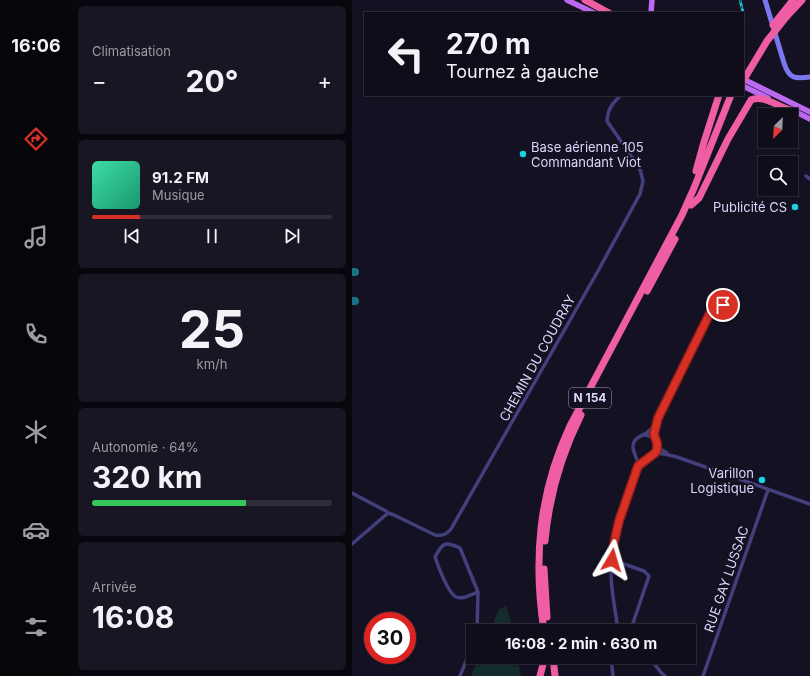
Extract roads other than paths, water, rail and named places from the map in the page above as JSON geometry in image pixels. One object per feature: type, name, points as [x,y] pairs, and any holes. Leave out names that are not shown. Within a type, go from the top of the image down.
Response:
[{"type":"highway","points":[[585,0],[607,12]]},
{"type":"highway","points":[[744,78],[793,0]]},
{"type":"highway","points":[[744,69],[760,44],[784,15],[802,0]]},
{"type":"highway","points":[[682,215],[719,96]]},
{"type":"highway","name":"N 154","points":[[543,624],[539,580],[539,547],[544,504],[555,460],[570,426],[682,215],[731,96]]},
{"type":"highway","name":"N 154","points":[[548,624],[545,595],[544,546],[552,492],[561,461],[578,422],[691,205],[736,96]]},
{"type":"highway","points":[[691,205],[698,198],[728,139],[751,100],[760,98],[782,108]]},
{"type":"highway","points":[[540,676],[543,664]]},
{"type":"highway","points":[[549,664],[551,676]]},
{"type":"highway","points":[[554,664],[555,676]]},
{"type":"main road","points":[[567,0],[592,12]]},
{"type":"main road","points":[[651,12],[653,0]]},
{"type":"main road","points":[[653,0],[655,12]]},
{"type":"main road","points":[[744,80],[810,112]]},
{"type":"main road","points":[[744,86],[787,108]]},
{"type":"main road","points":[[798,113],[810,119]]},
{"type":"street","points":[[765,0],[788,72],[796,78],[810,76]]},
{"type":"street","name":"CHEMIN DU COUDRAY","points":[[388,513],[434,535],[441,536],[448,533],[594,278],[640,194],[643,180],[640,169],[607,121],[611,105],[620,96]]},
{"type":"street","points":[[806,176],[810,178]]},
{"type":"street","points":[[715,293],[720,294],[723,298],[723,305],[717,309],[712,309],[708,305],[708,297],[715,293]]},
{"type":"street","points":[[616,624],[612,584],[612,560],[619,521],[638,466],[638,458],[633,447],[634,443],[638,437],[648,432],[658,418],[712,309]]},
{"type":"street","points":[[655,453],[657,450],[654,434],[658,418]]},
{"type":"street","points":[[643,435],[651,436],[662,450],[677,458]]},
{"type":"street","points":[[638,466],[655,453],[664,454],[810,504]]},
{"type":"street","points":[[636,454],[640,458],[647,458]]},
{"type":"street","name":"RUE GAY LUSSAC","points":[[703,676],[768,490]]},
{"type":"street","points":[[352,493],[388,513],[352,544]]},
{"type":"street","points":[[477,624],[478,592],[460,548],[450,543],[445,543],[435,557],[451,592],[456,597],[462,597],[478,592]]},
{"type":"street","points":[[612,560],[644,571],[649,576],[632,624]]},
{"type":"street","points":[[460,676],[466,661]]},
{"type":"street","points":[[612,664],[613,676]]},
{"type":"street","points":[[655,664],[665,676]]},
{"type":"railway","points":[[740,0],[743,12]]},
{"type":"place","name":"Base aérienne 105 Commandant Viot","points":[[523,154]]},
{"type":"place","name":"Publicité CS","points":[[795,207]]},
{"type":"place","name":"Varillon Logistique","points":[[762,480]]}]
